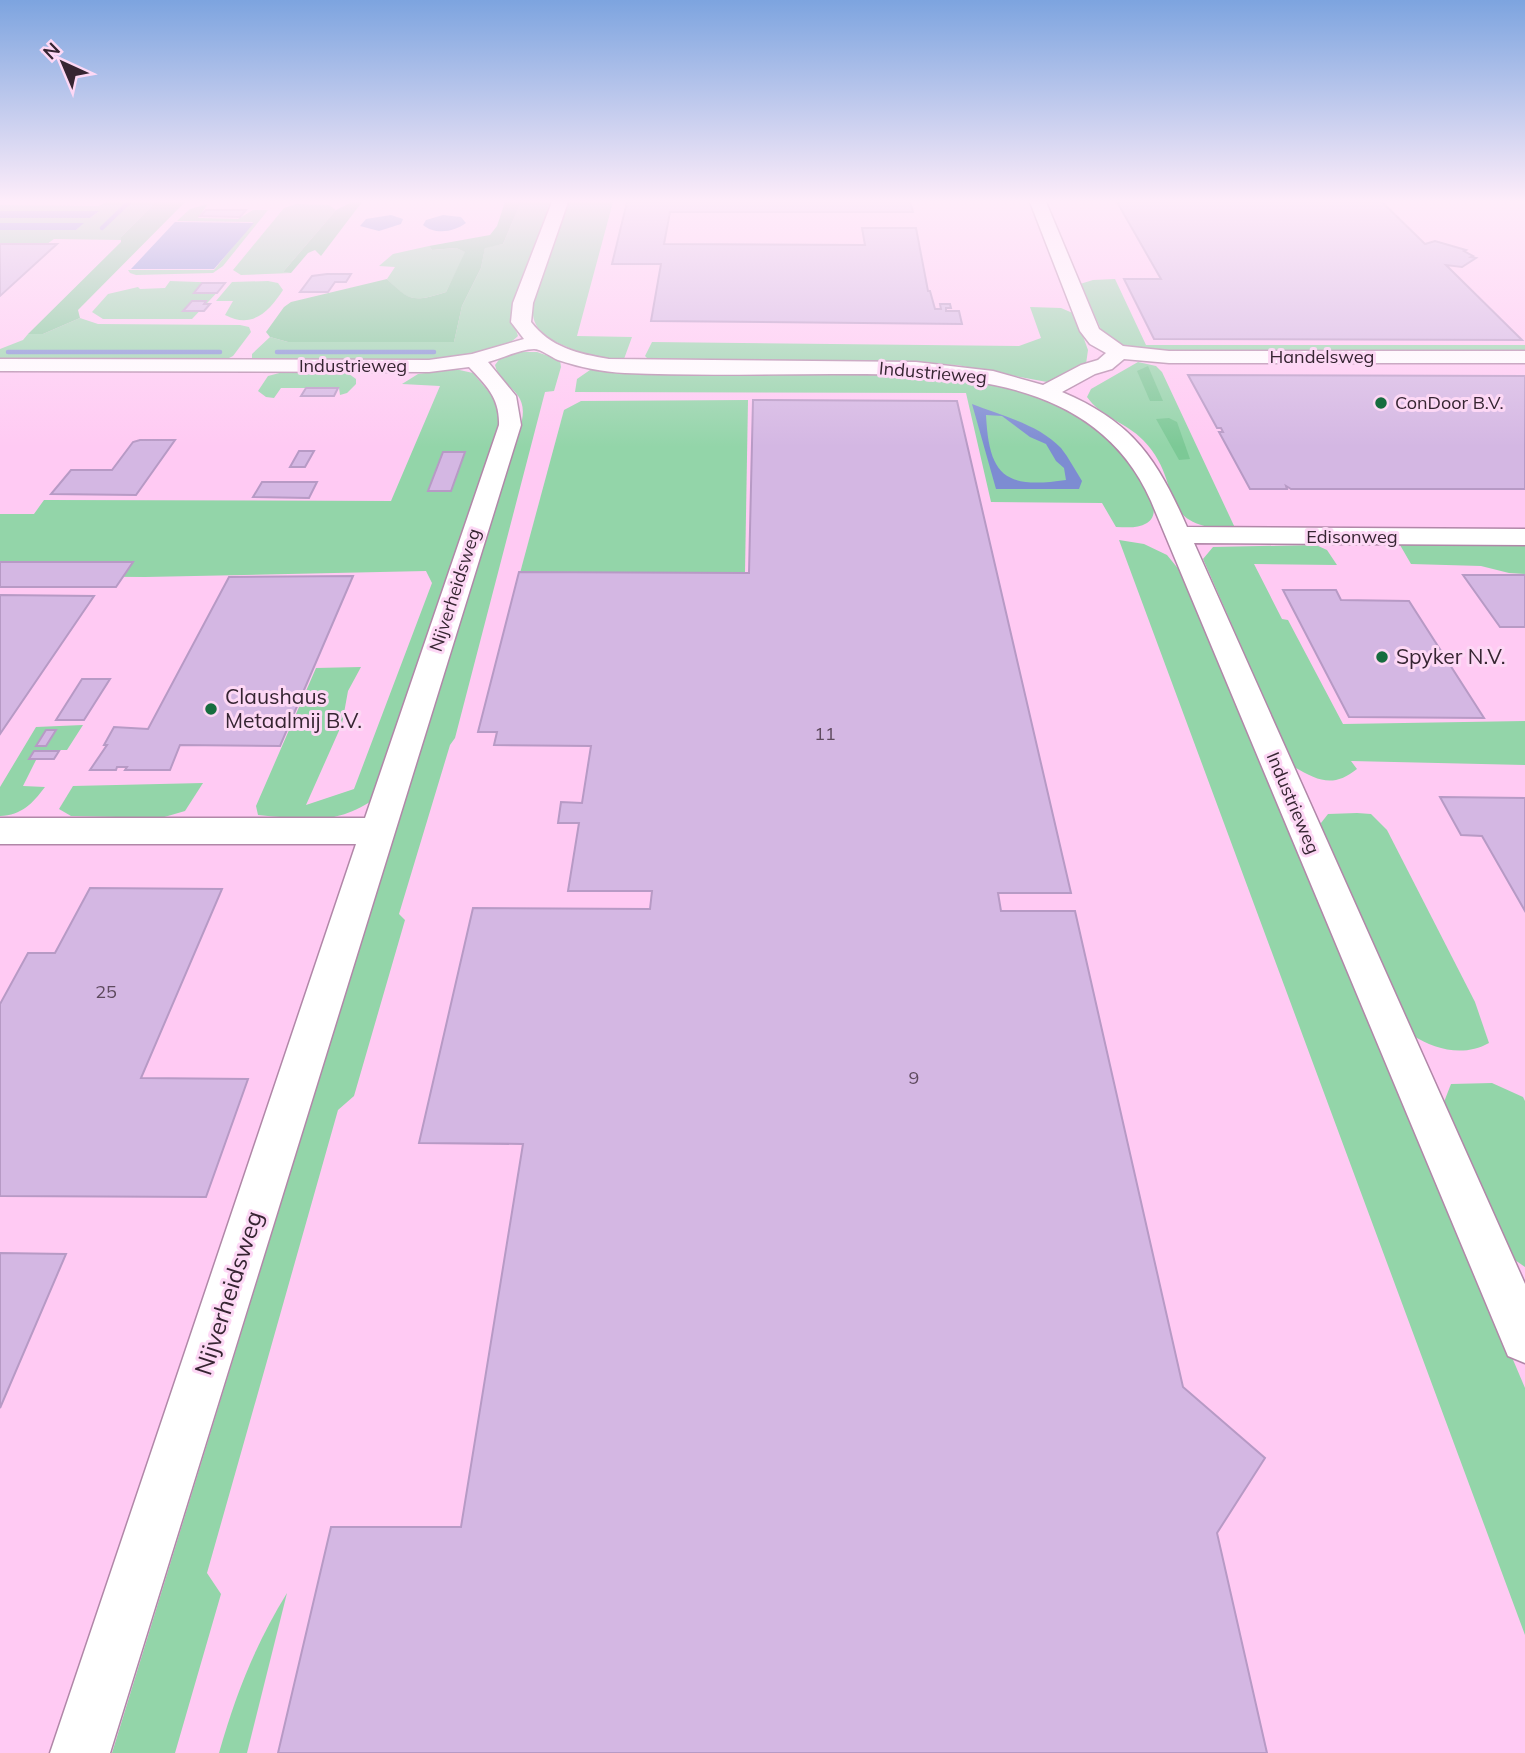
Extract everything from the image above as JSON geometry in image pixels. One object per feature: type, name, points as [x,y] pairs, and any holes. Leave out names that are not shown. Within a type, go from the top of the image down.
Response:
[{"type":"street","points":[[530,284],[523,303],[521,322],[536,342]]},
{"type":"street","name":"Handelsweg","points":[[1071,284],[1090,331],[1112,358],[1525,357]]},
{"type":"street","name":"Industrieweg","points":[[0,365],[418,366],[474,360],[536,342],[555,352],[583,361],[623,367],[916,368],[995,378],[1055,397],[1098,420],[1126,442],[1146,465],[1525,1339]]},
{"type":"street","points":[[1055,397],[1100,376],[1112,358]]},
{"type":"street","name":"Nijverheidsweg","points":[[80,1753],[376,831],[510,425],[512,411],[509,399],[474,360]]},
{"type":"street","name":"Edisonweg","points":[[1178,535],[1525,537]]},
{"type":"street","points":[[0,831],[376,831]]},
{"type":"shaded area","points":[[0,284],[1525,284],[1525,1753],[0,1753]]},
{"type":"green space","points":[[79,284],[104,284],[78,310],[80,318],[43,334],[28,334]]},
{"type":"green space","points":[[168,284],[225,284],[192,319],[103,319],[92,312],[108,294],[138,287],[165,288]]},
{"type":"green space","points":[[230,284],[279,284],[283,290],[266,311],[252,319],[235,319],[225,315],[233,301],[216,301]]},
{"type":"green space","points":[[367,284],[393,284],[413,298],[446,292],[450,284],[473,284],[462,306],[454,342],[288,342],[270,337],[266,332],[284,307],[291,302]]},
{"type":"green space","points":[[392,284],[450,284],[446,292],[426,297],[413,298]]},
{"type":"green space","points":[[473,284],[522,284],[513,306],[513,321],[518,336],[502,347],[479,354],[392,362],[275,362],[252,359],[252,354],[270,337],[288,342],[454,342],[462,306]]},
{"type":"green space","points":[[539,284],[591,284],[577,336],[632,337],[624,359],[581,352],[545,336],[534,321]]},
{"type":"green space","points":[[1080,284],[1117,284],[1146,345],[1525,345],[1525,353],[1131,350],[1104,336]]},
{"type":"green space","points":[[1030,307],[1061,308],[1075,314],[1088,350],[1086,364],[1062,379],[1047,382],[957,365],[649,360],[645,356],[652,342],[1019,346],[1041,338]]},
{"type":"green space","points":[[80,318],[98,324],[240,325],[249,327],[251,332],[233,356],[223,361],[0,359],[0,349],[23,340],[28,334],[43,334]]},
{"type":"green space","points":[[513,352],[537,352],[560,360],[561,367],[554,391],[545,392],[455,738],[450,745],[399,914],[405,920],[354,1096],[338,1110],[207,1573],[221,1594],[175,1753],[112,1753],[522,420],[523,410],[518,395],[498,373],[495,365],[501,357]]},
{"type":"green space","points":[[1138,362],[1156,366],[1162,372],[1236,530],[1209,527],[1191,521],[1180,512],[1156,457],[1143,440],[1099,410],[1087,397],[1091,389]]},
{"type":"green space","points":[[1148,366],[1163,401],[1150,401],[1137,371]]},
{"type":"green space","points":[[455,369],[473,373],[499,404],[499,427],[373,800],[358,809],[331,818],[304,819],[258,815],[256,806],[316,668],[361,667],[348,691],[342,724],[306,805],[354,789],[432,583],[426,571],[145,577],[0,576],[0,514],[34,514],[44,500],[391,501],[440,386],[402,384],[418,374]]},
{"type":"green space","points":[[590,370],[905,373],[962,378],[1017,390],[1072,412],[1102,432],[1140,476],[1153,504],[1153,515],[1147,523],[1139,526],[1116,527],[1102,503],[991,502],[966,393],[575,392],[577,379]]},
{"type":"green space","points":[[287,371],[345,371],[356,379],[356,384],[347,393],[340,395],[339,388],[281,388],[274,398],[266,397],[258,391],[268,376]]},
{"type":"green space","points":[[748,400],[745,572],[520,573],[564,410],[581,401]]},
{"type":"green space","points":[[1169,418],[1177,422],[1190,459],[1179,460],[1156,419]]},
{"type":"green space","points":[[1119,540],[1144,544],[1167,555],[1185,577],[1237,708],[1525,1388],[1525,1635]]},
{"type":"green space","points":[[1316,545],[1327,550],[1337,565],[1254,564],[1282,619],[1288,620],[1343,724],[1525,721],[1525,765],[1351,761],[1357,769],[1341,779],[1333,780],[1319,779],[1294,767],[1203,559],[1213,547]]},
{"type":"green space","points":[[1400,545],[1525,545],[1525,574],[1481,566],[1411,564]]},
{"type":"green space","points":[[83,725],[67,750],[41,750],[23,786],[45,787],[36,799],[20,811],[0,816],[0,787],[36,727]]},
{"type":"green space","points":[[203,783],[185,811],[161,818],[71,816],[59,809],[73,786]]},
{"type":"green space","points":[[1328,814],[1371,814],[1387,830],[1475,1002],[1489,1043],[1470,1050],[1450,1050],[1430,1045],[1412,1035],[1323,836],[1321,823]]},
{"type":"green space","points":[[1492,1083],[1523,1097],[1525,1101],[1525,1267],[1512,1258],[1444,1102],[1451,1084]]},
{"type":"green space","points":[[287,1593],[247,1753],[219,1753],[247,1670]]},
{"type":"water","points":[[972,404],[1019,422],[1052,440],[1064,452],[1082,481],[1079,489],[996,489]],"holes":[[[986,415],[1002,416],[1030,437],[1046,444],[1056,461],[1064,468],[1066,480],[1028,482],[1004,474],[991,452]]]},
{"type":"building","points":[[0,284],[13,284],[0,296]]},
{"type":"building","points":[[201,284],[224,284],[217,293],[194,293]]},
{"type":"building","points":[[306,284],[334,284],[328,292],[300,292]]},
{"type":"building","points":[[658,284],[927,284],[935,309],[941,309],[940,304],[950,304],[951,308],[946,308],[946,311],[959,311],[962,324],[651,321]]},
{"type":"building","points":[[1126,284],[1465,284],[1522,340],[1154,339]]},
{"type":"building","points":[[192,301],[206,301],[204,304],[210,304],[204,311],[183,311]]},
{"type":"building","points":[[1188,375],[1525,376],[1525,489],[1291,489],[1286,486],[1287,489],[1250,489],[1219,432],[1223,432],[1221,428],[1217,428]]},
{"type":"building","points":[[306,388],[338,388],[334,396],[301,396]]},
{"type":"building","points":[[753,400],[957,401],[1071,893],[998,893],[1001,911],[1075,911],[1183,1387],[1265,1458],[1217,1533],[1267,1753],[278,1753],[331,1527],[461,1527],[523,1144],[419,1143],[473,908],[650,909],[652,891],[568,891],[579,823],[558,823],[561,802],[582,803],[591,746],[494,745],[497,732],[478,732],[519,572],[749,573]]},
{"type":"building","points":[[175,440],[136,495],[51,494],[71,470],[112,470],[133,442]]},
{"type":"building","points":[[299,451],[314,451],[305,467],[290,467]]},
{"type":"building","points":[[443,452],[465,452],[451,491],[428,491]]},
{"type":"building","points":[[262,482],[317,482],[309,498],[253,497]]},
{"type":"building","points":[[0,562],[133,562],[116,587],[0,587]]},
{"type":"building","points":[[1463,575],[1525,575],[1525,627],[1500,627]]},
{"type":"building","points":[[353,576],[280,746],[180,745],[170,770],[125,770],[127,767],[117,767],[116,770],[90,770],[107,745],[104,745],[114,727],[148,729],[229,577]]},
{"type":"building","points":[[1283,590],[1336,590],[1341,600],[1409,601],[1484,718],[1349,717]]},
{"type":"building","points":[[0,595],[94,596],[0,734]]},
{"type":"building","points":[[82,679],[110,679],[84,720],[56,720]]},
{"type":"building","points":[[46,730],[56,730],[46,746],[36,746]]},
{"type":"building","points":[[34,751],[59,751],[54,759],[29,759]]},
{"type":"building","points":[[1440,797],[1525,798],[1525,911],[1482,836],[1461,835]]},
{"type":"building","points":[[90,888],[222,889],[141,1078],[248,1079],[206,1197],[0,1196],[0,1004],[28,953],[55,953]]},
{"type":"building","points":[[0,1253],[66,1254],[0,1408]]},
{"type":"waterway","points":[[8,352],[220,352]]},
{"type":"waterway","points":[[277,352],[434,352]]},
{"type":"place","name":"ConDoor B.V.","points":[[1381,403]]},
{"type":"place","name":"Spyker N.V.","points":[[1382,657]]},
{"type":"place","name":"Claushaus Metaalmij B.V.","points":[[211,709]]}]
